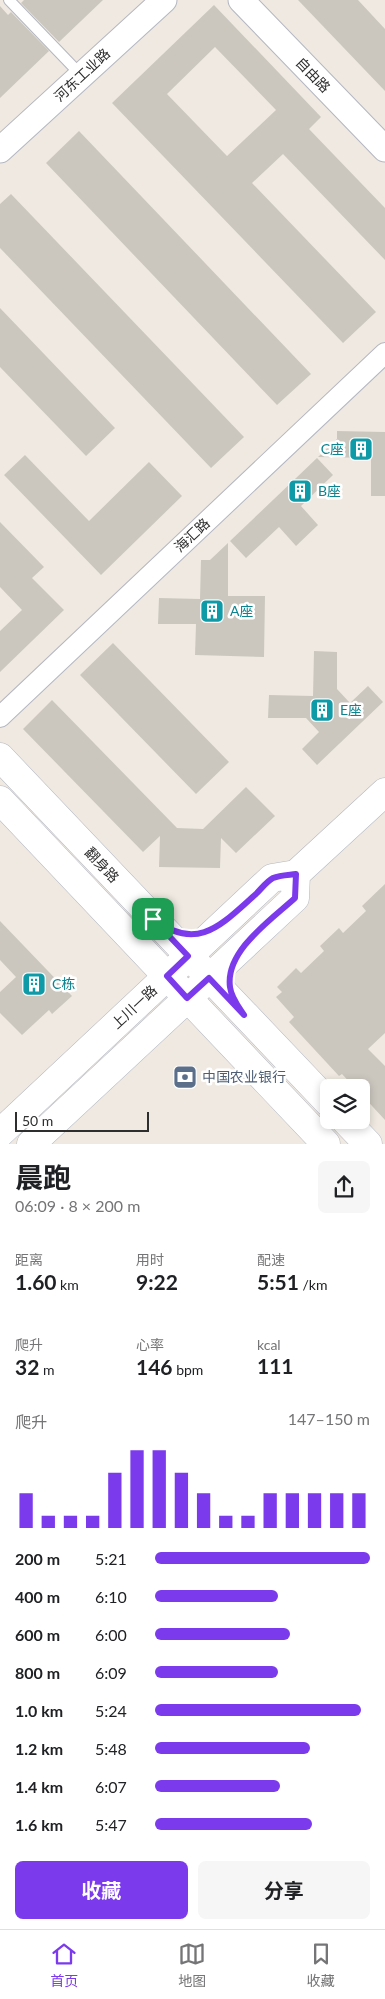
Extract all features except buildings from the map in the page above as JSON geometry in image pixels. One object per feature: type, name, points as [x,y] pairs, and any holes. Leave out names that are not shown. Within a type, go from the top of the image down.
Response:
[{"type":"main road","name":"翻身路","points":[[0,757],[320,1094]]},
{"type":"main road","points":[[31,1144],[295,898],[296,874],[385,792]]},
{"type":"main road","points":[[0,800],[326,1144]]},
{"type":"main road","name":"上川一路","points":[[0,1133],[272,878],[296,874]]},
{"type":"main road","points":[[153,919],[179,934],[193,935],[223,924]]},
{"type":"main road","points":[[130,1011],[144,985],[146,969],[142,954],[132,940]]},
{"type":"main road","points":[[242,947],[230,973],[230,987],[234,1000],[244,1015]]},
{"type":"main road","points":[[153,1031],[168,1023],[182,1020],[198,1021],[227,1040]]},
{"type":"main road","points":[[354,1129],[368,1144]]},
{"type":"street","name":"河东工业路","points":[[3,143],[82,76],[164,0]]},
{"type":"street","name":"自由路","points":[[241,0],[385,150]]},
{"type":"street","name":"海汇路","points":[[0,717],[385,353]]},
{"type":"lane","points":[[9,0],[82,76]]},
{"type":"place","name":"C座","points":[[361,449]]},
{"type":"place","name":"B座","points":[[300,491]]},
{"type":"place","name":"A座","points":[[212,611]]},
{"type":"place","name":"E座","points":[[322,710]]},
{"type":"place","name":"C栋","points":[[34,984]]},
{"type":"place","name":"中国农业银行","points":[[185,1077]]},
{"type":"route","points":[[296,874],[295,898],[242,947],[235,959],[230,973],[230,987],[234,1000],[244,1015],[209,978],[187,998],[167,976],[188,956],[153,919],[179,934],[193,935],[208,931],[223,924],[272,878],[296,874]]}]
